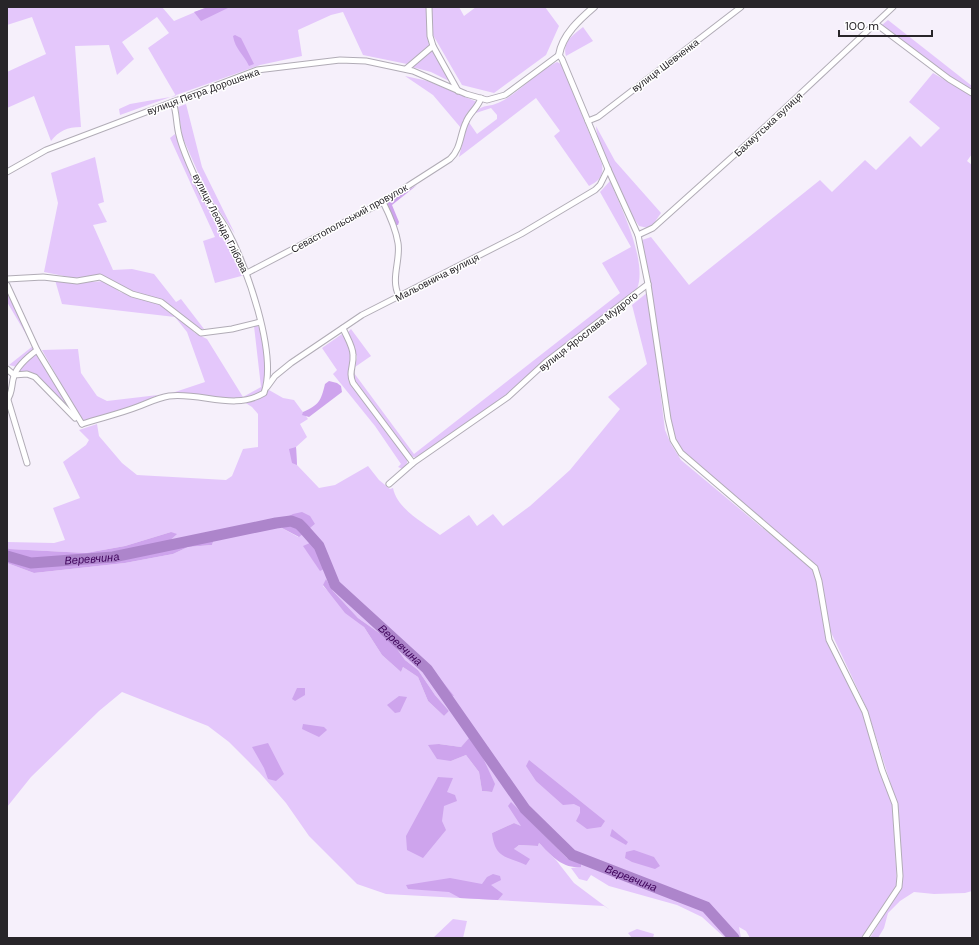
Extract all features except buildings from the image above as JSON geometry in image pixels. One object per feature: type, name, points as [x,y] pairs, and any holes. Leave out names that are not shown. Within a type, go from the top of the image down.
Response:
[{"type":"street","points":[[429,7],[430,36],[433,46],[458,91]]},
{"type":"street","points":[[594,7],[582,17],[567,35],[559,54],[638,235],[648,284],[668,419],[673,440],[681,453],[815,568],[819,581],[829,640],[865,712],[882,770],[895,804],[900,876],[899,887],[865,938]]},
{"type":"street","name":"вулиця Шевченка","points":[[588,121],[598,117],[741,7]]},
{"type":"street","name":"Бахмутська вулиця","points":[[638,235],[653,228],[876,24],[889,8]]},
{"type":"street","points":[[876,24],[949,79],[972,93]]},
{"type":"street","points":[[406,69],[433,46]]},
{"type":"street","name":"вулиця Петра Дорошенка","points":[[7,172],[46,150],[246,73],[270,68],[353,60],[406,69],[434,79],[458,91],[481,98],[494,99],[505,95],[559,54]]},
{"type":"street","name":"Севастопольський провулок","points":[[247,273],[383,202],[455,155],[466,121],[479,106],[481,98]]},
{"type":"street","name":"вулиця Леоніда Глібова","points":[[173,102],[179,136],[204,195],[227,230],[247,273],[260,322],[268,375],[265,390]]},
{"type":"street","name":"Мальовнича вулиця","points":[[265,390],[285,368],[362,315],[521,234],[594,190],[600,185],[608,168]]},
{"type":"street","points":[[383,202],[398,243],[395,271],[397,292],[400,296]]},
{"type":"street","points":[[7,279],[44,277],[77,281],[100,277],[132,294],[161,302],[201,333],[232,329],[260,322]]},
{"type":"street","name":"вулиця Ярослава Мудрого","points":[[389,484],[413,462],[432,451],[462,427],[508,398],[546,362],[648,284]]},
{"type":"street","points":[[7,285],[37,350],[82,424]]},
{"type":"street","points":[[343,328],[352,350],[353,356],[350,371],[353,383],[413,462]]},
{"type":"street","points":[[27,463],[8,400],[14,375],[18,368],[37,350]]},
{"type":"street","points":[[7,369],[14,375],[27,374],[35,377],[82,424]]},
{"type":"street","points":[[82,424],[137,408],[157,398],[169,396],[189,396],[232,402],[256,397],[265,390]]},
{"type":"shaded area","points":[[7,7],[162,7],[174,21],[207,7],[426,7],[429,46],[407,64],[363,55],[343,12],[331,15],[298,30],[302,56],[260,65],[176,95],[148,48],[169,33],[157,17],[122,42],[134,59],[117,75],[109,45],[75,46],[81,127],[64,130],[51,141],[34,96],[7,108],[7,72],[46,54],[32,17],[7,25]]},
{"type":"shaded area","points":[[208,7],[230,7],[201,21],[194,12]]},
{"type":"shaded area","points":[[430,7],[459,7],[464,16],[476,7],[545,7],[559,26],[546,55],[494,93],[462,85],[433,35]]},
{"type":"shaded area","points":[[888,20],[972,86],[972,91],[960,84],[882,25]]},
{"type":"shaded area","points":[[583,27],[593,41],[566,56],[565,51],[569,39]]},
{"type":"shaded area","points":[[235,35],[241,38],[254,64],[249,66],[234,41],[233,36]]},
{"type":"shaded area","points":[[432,50],[451,82],[431,72],[412,67]]},
{"type":"shaded area","points":[[557,62],[561,64],[602,164],[600,178],[596,182],[589,186],[554,136],[560,131],[536,98],[459,157],[468,121],[477,134],[497,119],[497,115],[491,108],[473,114],[483,107],[506,99],[542,71]]},
{"type":"shaded area","points":[[933,73],[972,96],[972,154],[967,161],[972,165],[972,891],[965,893],[934,894],[914,892],[900,901],[888,913],[884,928],[878,938],[870,938],[900,888],[903,878],[898,807],[867,709],[828,626],[824,596],[816,567],[684,453],[674,438],[642,240],[651,237],[689,285],[820,180],[832,192],[865,160],[876,170],[910,136],[921,147],[940,128],[909,102]]},
{"type":"shaded area","points":[[405,76],[428,81],[477,102],[467,113],[461,128],[433,95]]},
{"type":"shaded area","points":[[171,97],[120,115],[119,109],[130,104]]},
{"type":"shaded area","points":[[186,104],[202,167],[235,234],[207,193],[182,136],[178,107]]},
{"type":"shaded area","points":[[596,126],[615,161],[661,213],[652,226],[648,228],[639,226],[633,217],[606,158],[597,134]]},
{"type":"shaded area","points":[[175,134],[204,201],[216,217],[245,275],[215,283],[203,241],[215,237],[170,138]]},
{"type":"shaded area","points":[[95,157],[104,202],[98,204],[107,222],[93,225],[113,270],[132,269],[154,274],[176,302],[181,299],[204,329],[201,329],[163,300],[129,291],[103,276],[74,278],[44,272],[58,203],[51,173]]},
{"type":"shaded area","points":[[610,181],[626,219],[636,250],[639,264],[637,289],[548,357],[508,395],[420,456],[416,458],[411,456],[354,379],[354,373],[414,454],[620,293],[602,263],[631,247],[600,192]]},
{"type":"shaded area","points":[[417,185],[392,205],[399,222],[398,225],[395,225],[387,205],[388,202]]},
{"type":"shaded area","points":[[55,280],[75,283],[105,281],[120,292],[160,304],[195,333],[207,339],[243,397],[261,387],[254,326],[257,325],[260,329],[265,361],[265,378],[262,390],[256,395],[234,399],[172,393],[205,382],[187,332],[175,317],[62,304]]},
{"type":"shaded area","points":[[7,289],[33,346],[7,302]]},
{"type":"shaded area","points":[[648,292],[665,430],[671,444],[681,460],[813,570],[817,579],[828,643],[862,709],[893,807],[897,886],[863,938],[750,938],[746,931],[739,927],[741,938],[725,938],[702,917],[677,905],[609,886],[591,875],[587,881],[579,879],[571,868],[580,867],[581,864],[567,858],[511,803],[522,827],[514,823],[492,833],[514,849],[519,845],[538,846],[539,843],[556,860],[574,883],[610,910],[604,906],[386,894],[357,884],[309,836],[286,803],[259,772],[229,742],[208,726],[122,692],[99,711],[31,777],[7,807],[7,563],[34,573],[125,563],[173,554],[188,547],[212,545],[214,539],[168,542],[171,532],[125,546],[86,553],[8,549],[7,542],[54,543],[65,540],[53,508],[80,498],[63,462],[86,445],[89,440],[79,430],[97,424],[99,436],[122,463],[137,475],[226,480],[232,476],[243,449],[258,447],[258,414],[252,407],[244,402],[260,398],[269,390],[283,398],[294,400],[308,419],[300,424],[307,437],[296,447],[297,465],[319,488],[335,485],[368,466],[379,480],[390,489],[393,488],[400,503],[405,509],[440,535],[469,515],[477,526],[493,514],[503,526],[530,506],[570,470],[620,409],[608,397],[647,364],[632,305]],"holes":[[[315,524],[298,537],[282,528]],[[326,580],[333,591],[358,618],[392,642],[405,660],[418,670],[435,695],[449,711],[444,716],[428,701],[418,677],[403,667],[401,672],[382,655],[364,627],[323,586]],[[470,738],[491,792],[482,791],[479,772],[466,755],[451,761],[439,744],[461,747]]]},
{"type":"shaded area","points":[[351,329],[371,356],[355,367],[357,357],[348,332]]},
{"type":"shaded area","points":[[342,334],[351,354],[348,376],[349,382],[407,458],[407,463],[403,469],[398,467],[401,464],[375,426],[333,374],[337,370],[322,348]]},
{"type":"shaded area","points":[[33,346],[34,350],[17,367],[9,365]]},
{"type":"shaded area","points":[[78,349],[81,373],[97,396],[107,401],[158,395],[134,406],[83,423],[42,350]]},
{"type":"shaded area","points":[[36,351],[76,417],[37,377],[16,373]]},
{"type":"shaded area","points":[[329,381],[337,383],[341,386],[342,392],[309,417],[302,415],[303,412],[316,405],[322,395],[325,384]]},
{"type":"shaded area","points":[[296,447],[297,465],[292,463],[289,449]]},
{"type":"shaded area","points":[[302,512],[310,516],[315,524],[299,537],[282,528],[282,520],[293,514]]},
{"type":"shaded area","points":[[171,532],[177,534],[168,542],[214,539],[212,545],[188,547],[173,554],[125,563],[34,573],[7,563],[7,548],[86,553],[125,546]]},
{"type":"shaded area","points":[[312,542],[324,569],[320,571],[303,546]]},
{"type":"shaded area","points":[[326,579],[333,591],[358,618],[392,642],[405,660],[418,670],[435,695],[449,711],[444,716],[428,701],[418,677],[403,667],[401,672],[382,655],[364,627],[345,613],[323,585]]},
{"type":"shaded area","points":[[427,663],[454,696],[441,693],[424,667]]},
{"type":"shaded area","points":[[297,688],[305,688],[305,695],[295,701],[292,699]]},
{"type":"shaded area","points":[[399,696],[407,697],[400,712],[395,713],[387,705]]},
{"type":"shaded area","points":[[303,724],[324,727],[327,730],[319,737],[302,729]]},
{"type":"shaded area","points":[[470,737],[483,758],[495,784],[492,792],[482,791],[479,772],[466,755],[451,761],[437,759],[428,745],[439,744],[461,747]]},
{"type":"shaded area","points":[[268,743],[284,774],[276,781],[268,779],[264,768],[252,747]]},
{"type":"shaded area","points":[[529,760],[605,821],[601,827],[587,829],[576,821],[580,813],[580,807],[574,804],[563,805],[536,781],[526,766]]},
{"type":"shaded area","points":[[438,777],[453,778],[447,792],[455,795],[457,801],[444,806],[442,821],[446,830],[423,858],[407,850],[406,836]]},
{"type":"shaded area","points":[[511,802],[567,858],[581,864],[581,867],[568,866],[557,860],[539,843],[538,846],[519,845],[514,849],[530,859],[526,865],[502,855],[493,841],[492,833],[514,823],[521,826],[508,806]]},
{"type":"shaded area","points":[[612,829],[628,842],[626,845],[610,836]]},
{"type":"shaded area","points":[[634,850],[654,857],[660,866],[655,869],[632,862],[625,858],[626,852]]},
{"type":"shaded area","points":[[493,874],[500,876],[501,880],[491,885],[503,894],[498,900],[460,898],[449,892],[408,889],[406,885],[450,878],[482,884],[487,877]]},
{"type":"shaded area","points":[[453,919],[467,921],[463,938],[433,938]]},
{"type":"shaded area","points":[[637,929],[654,934],[653,938],[632,938],[628,933]]},
{"type":"waterway","name":"Веревчина","points":[[7,556],[31,563],[113,557],[276,523],[291,521],[299,524],[319,546],[335,585],[427,669],[525,809],[572,855],[706,907],[734,938]]}]
